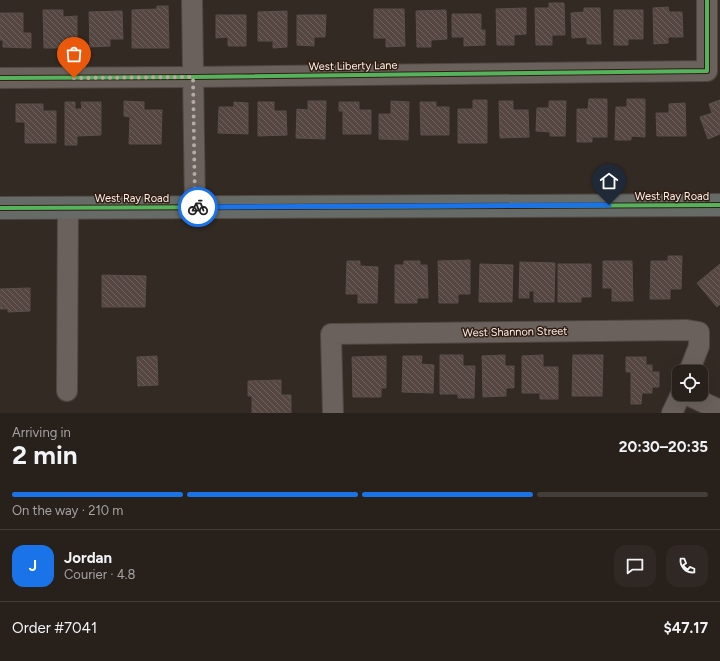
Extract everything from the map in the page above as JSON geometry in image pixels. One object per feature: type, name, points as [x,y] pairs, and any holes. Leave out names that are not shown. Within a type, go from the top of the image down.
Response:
[{"type":"main road","name":"West Ray Road","points":[[0,208],[720,205]]},
{"type":"street","points":[[192,0],[195,207]]},
{"type":"street","name":"West Liberty Lane","points":[[0,78],[707,70],[707,0]]},
{"type":"street","points":[[67,390],[68,207]]},
{"type":"street","name":"West Shannon Street","points":[[333,413],[331,334],[687,330],[699,332],[699,346],[692,365]]},
{"type":"street","points":[[672,413],[678,401]]},
{"type":"street","points":[[700,401],[720,410]]},
{"type":"building","points":[[549,3],[564,3],[565,35],[552,35],[552,45],[536,45],[535,8],[549,8]]},
{"type":"building","points":[[157,6],[168,6],[169,48],[132,48],[132,10],[157,9]]},
{"type":"building","points":[[668,7],[669,12],[682,12],[683,37],[668,37],[668,43],[654,44],[653,8]]},
{"type":"building","points":[[526,8],[526,34],[514,35],[514,45],[497,45],[496,9]]},
{"type":"building","points":[[584,8],[600,8],[601,44],[587,44],[587,37],[572,38],[571,13],[584,12]]},
{"type":"building","points":[[374,9],[404,9],[405,46],[386,47],[386,38],[374,38]]},
{"type":"building","points":[[43,10],[63,10],[63,17],[77,16],[77,43],[63,43],[63,48],[44,48]]},
{"type":"building","points":[[446,10],[447,39],[431,40],[431,47],[417,47],[416,11]]},
{"type":"building","points":[[614,10],[643,10],[643,39],[628,39],[628,45],[614,45]]},
{"type":"building","points":[[122,11],[123,39],[110,39],[110,46],[90,47],[89,12]]},
{"type":"building","points":[[287,11],[287,47],[273,48],[273,41],[258,41],[258,12]]},
{"type":"building","points":[[0,13],[23,13],[23,33],[31,33],[31,48],[3,47],[3,40],[0,40]]},
{"type":"building","points":[[452,14],[481,14],[481,30],[485,30],[485,45],[464,46],[464,37],[452,37]]},
{"type":"building","points":[[216,15],[246,15],[246,46],[228,46],[228,37],[216,38]]},
{"type":"building","points":[[297,15],[326,15],[325,37],[314,37],[314,46],[297,45]]},
{"type":"building","points":[[589,99],[607,99],[607,137],[592,137],[592,142],[577,142],[577,109],[588,109]]},
{"type":"building","points":[[627,99],[645,99],[645,137],[631,136],[631,140],[615,140],[616,107],[627,107]]},
{"type":"building","points":[[473,100],[487,100],[487,143],[458,143],[458,109],[473,109]]},
{"type":"building","points":[[720,100],[720,134],[708,139],[700,117],[712,113],[709,104]]},
{"type":"building","points":[[124,101],[144,102],[144,110],[162,110],[161,144],[129,144],[130,117],[124,116]]},
{"type":"building","points":[[308,101],[326,101],[325,139],[296,138],[297,109],[308,110]]},
{"type":"building","points":[[391,101],[409,102],[408,140],[379,139],[379,114],[391,114]]},
{"type":"building","points":[[499,101],[513,101],[513,110],[528,110],[529,137],[500,138]]},
{"type":"building","points":[[549,101],[566,101],[565,136],[550,136],[550,132],[536,131],[537,108],[549,108]]},
{"type":"building","points":[[65,102],[75,102],[75,109],[82,109],[81,102],[101,102],[101,135],[77,136],[77,145],[65,145]]},
{"type":"building","points":[[234,102],[248,103],[248,134],[218,133],[219,107],[234,107]]},
{"type":"building","points":[[258,102],[274,102],[274,111],[286,111],[287,135],[258,136]]},
{"type":"building","points":[[339,102],[359,102],[359,110],[371,110],[371,134],[343,134],[343,111],[339,111]]},
{"type":"building","points":[[420,102],[436,102],[436,107],[449,107],[449,135],[421,135]]},
{"type":"building","points":[[685,103],[686,136],[657,136],[656,113],[669,113],[669,104]]},
{"type":"building","points":[[16,104],[43,104],[43,111],[56,111],[56,143],[25,143],[25,122],[16,122]]},
{"type":"building","points":[[668,256],[682,256],[681,289],[670,289],[670,299],[650,299],[651,261],[668,261]]},
{"type":"building","points":[[470,260],[470,294],[458,294],[458,303],[439,303],[438,261]]},
{"type":"building","points":[[347,261],[360,261],[360,266],[378,267],[377,303],[358,303],[358,294],[346,294]]},
{"type":"building","points":[[404,261],[420,261],[420,265],[427,265],[428,298],[417,298],[417,303],[395,303],[395,265],[404,265]]},
{"type":"building","points":[[603,261],[632,261],[633,301],[612,301],[612,288],[603,288]]},
{"type":"building","points":[[520,262],[555,263],[554,302],[534,302],[534,291],[529,291],[529,298],[519,298]]},
{"type":"building","points":[[480,264],[513,265],[512,302],[479,302]]},
{"type":"building","points":[[558,264],[591,264],[591,297],[581,297],[581,302],[558,302]]},
{"type":"building","points":[[720,264],[720,304],[717,307],[697,283]]},
{"type":"building","points":[[102,275],[146,276],[145,307],[102,307]]},
{"type":"building","points":[[30,288],[30,311],[8,312],[8,309],[0,309],[0,289]]},
{"type":"building","points":[[440,355],[463,355],[463,366],[475,366],[474,398],[458,398],[458,394],[440,394]]},
{"type":"building","points":[[505,355],[505,366],[514,366],[514,388],[506,388],[506,396],[483,397],[482,356]]},
{"type":"building","points":[[543,355],[543,367],[558,367],[558,399],[540,399],[540,393],[522,393],[522,356]]},
{"type":"building","points":[[573,355],[603,355],[602,396],[572,396]]},
{"type":"building","points":[[157,356],[158,385],[138,386],[137,357]]},
{"type":"building","points":[[386,356],[386,388],[381,388],[381,397],[353,397],[352,357]]},
{"type":"building","points":[[403,356],[422,356],[421,364],[434,365],[433,393],[402,392]]},
{"type":"building","points":[[626,357],[646,357],[646,365],[652,365],[652,372],[659,372],[659,387],[652,387],[652,393],[642,393],[641,404],[631,404],[631,372],[626,372]]},
{"type":"building","points":[[281,380],[281,395],[291,395],[291,413],[252,413],[252,396],[248,396],[248,381]]},
{"type":"cycle path","points":[[0,78],[707,71],[707,0]]},
{"type":"cycle path","points":[[0,208],[720,205]]},
{"type":"way so far","points":[[74,78],[193,77],[195,207],[198,207]]},
{"type":"route","points":[[198,207],[609,205]]}]
